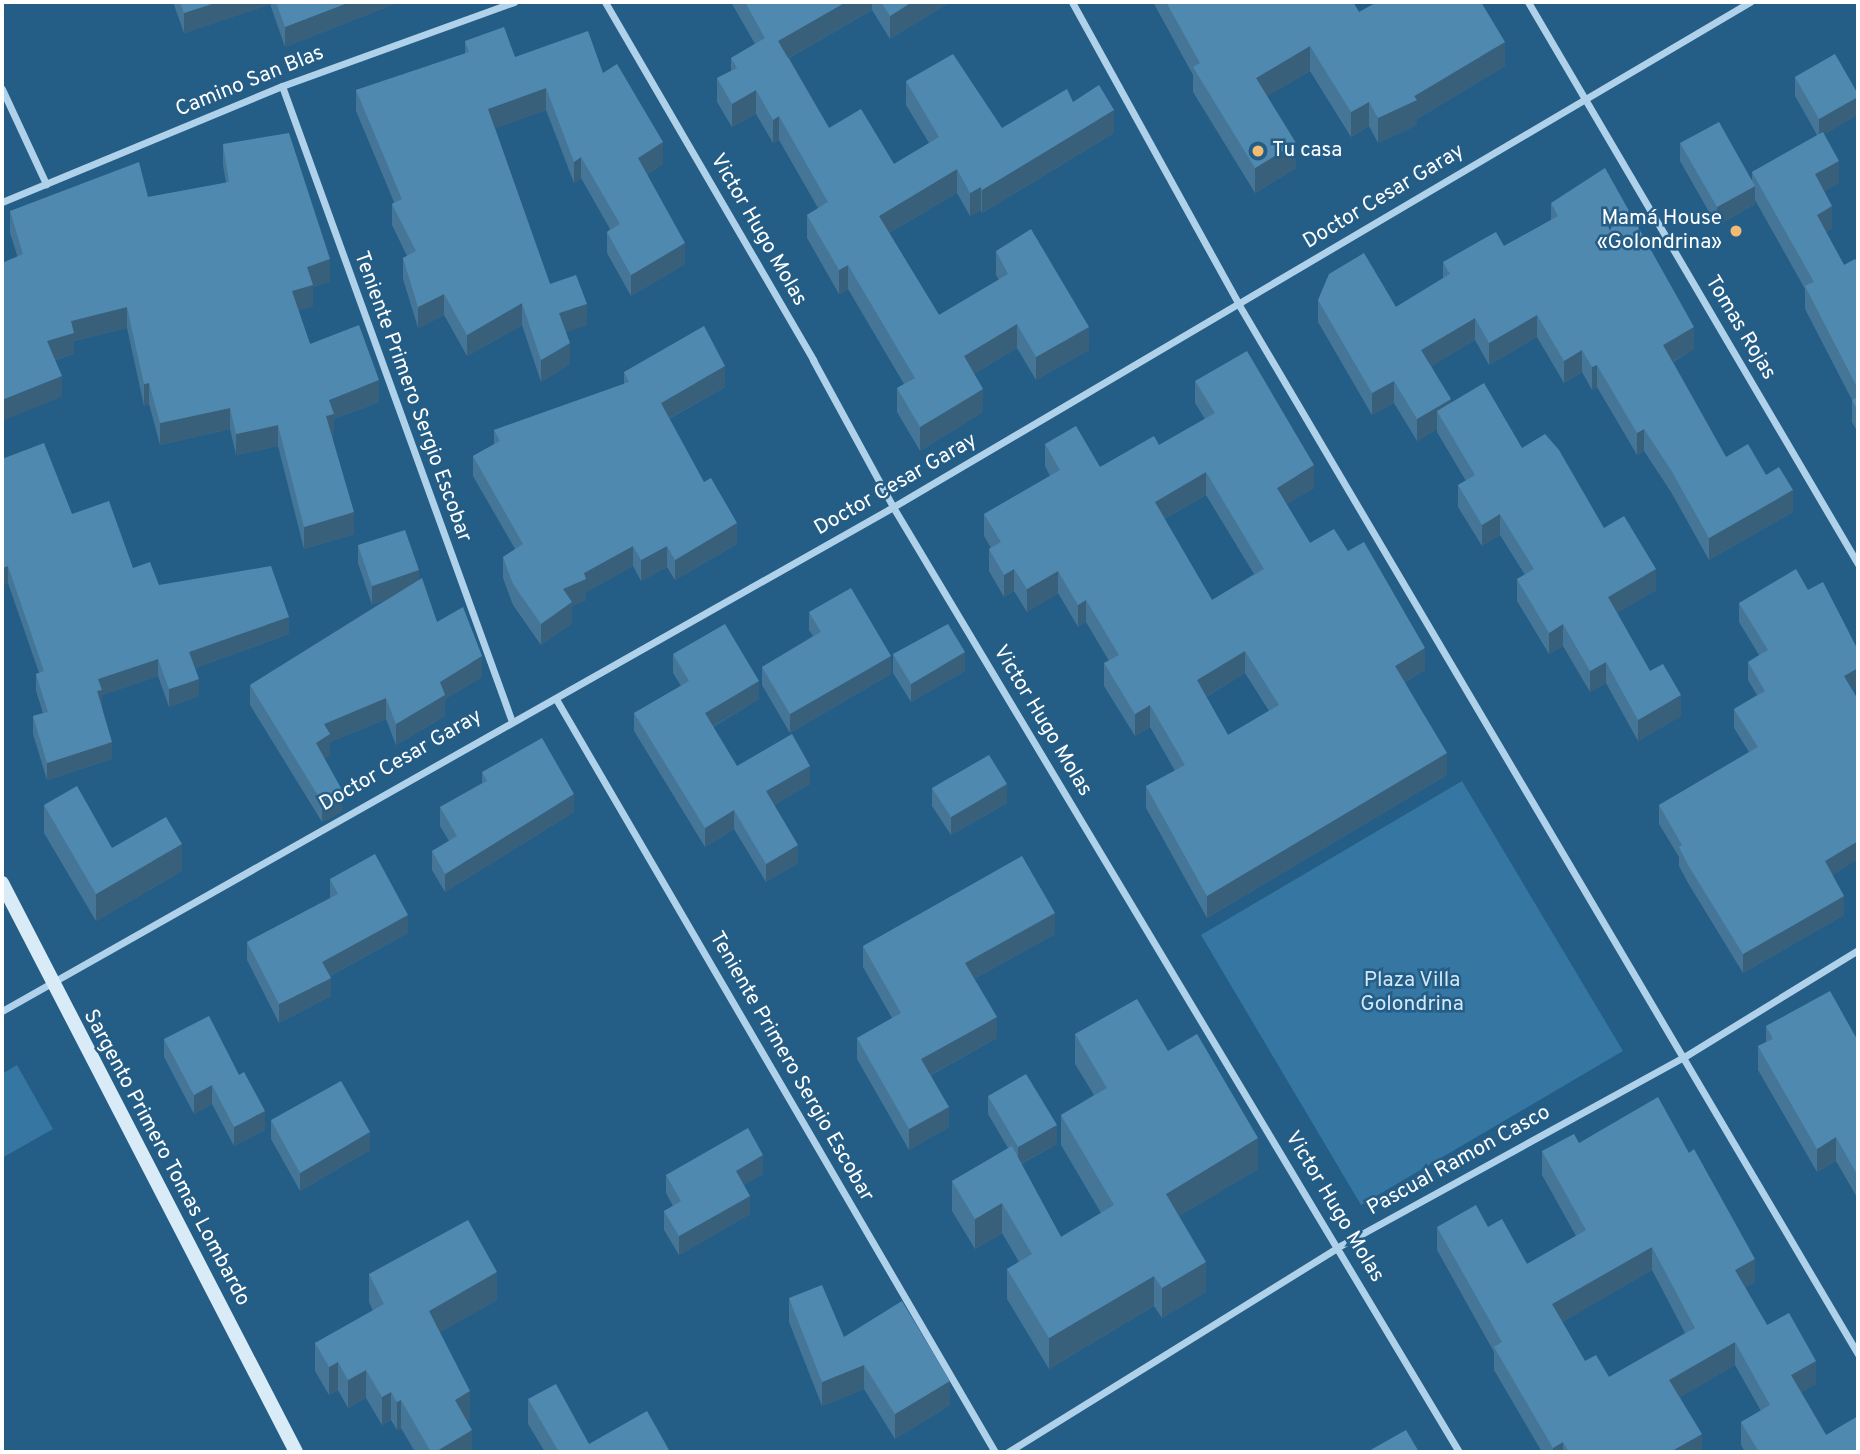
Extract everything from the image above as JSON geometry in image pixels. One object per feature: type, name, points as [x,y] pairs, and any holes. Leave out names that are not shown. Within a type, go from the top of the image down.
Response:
[{"type":"street","name":"Camino San Blas","points":[[2,202],[282,86],[514,2]]},
{"type":"street","name":"Victor Hugo Molas","points":[[605,2],[813,360],[893,507],[1459,1452]]},
{"type":"street","points":[[1072,2],[1239,305],[1858,1354]]},
{"type":"street","name":"Tomas Rojas","points":[[1528,2],[1858,564]]},
{"type":"street","name":"Doctor Cesar Garay","points":[[2,1011],[50,981],[511,719],[556,699],[893,507],[1750,2]]},
{"type":"street","name":"Teniente Primero Sergio Escobar","points":[[282,86],[511,719]]},
{"type":"street","points":[[2,89],[46,184]]},
{"type":"street","name":"Teniente Primero Sergio Escobar","points":[[556,699],[995,1452]]},
{"type":"street","name":"Sargento Primero Tomas Lombardo","points":[[2,883],[50,981],[296,1452]]},
{"type":"street","name":"Pascual Ramon Casco","points":[[1008,1452],[1338,1247],[1684,1057],[1858,950]]},
{"type":"green space","name":"Plaza Villa Golondrina","points":[[1462,781],[1623,1051],[1361,1205],[1201,935]]},
{"type":"green space","points":[[17,1065],[53,1129],[2,1158],[2,1074]]},
{"type":"building","points":[[180,2],[218,2],[184,13]]},
{"type":"building","points":[[276,2],[350,2],[285,27]]},
{"type":"building","points":[[745,2],[846,2],[778,41],[829,128],[861,109],[894,164],[939,137],[906,81],[953,54],[1002,128],[1067,89],[1073,102],[1099,85],[1114,110],[982,190],[981,187],[970,193],[957,169],[879,216],[939,315],[1008,274],[996,251],[1031,229],[1089,327],[1036,357],[1017,324],[964,356],[983,389],[920,427],[897,388],[915,378],[848,265],[839,270],[807,215],[828,202],[779,116],[773,120],[756,90],[732,104],[717,78],[737,68],[731,58],[765,38]]},
{"type":"building","points":[[881,2],[912,2],[890,16]]},
{"type":"building","points":[[1166,2],[1353,2],[1359,12],[1377,2],[1481,2],[1505,42],[1414,96],[1417,100],[1378,118],[1369,102],[1351,112],[1310,46],[1256,78],[1296,143],[1255,168],[1193,67],[1200,63]]},
{"type":"building","points":[[504,27],[515,57],[588,31],[603,73],[617,64],[663,142],[638,158],[685,243],[631,275],[607,232],[620,224],[581,157],[574,162],[546,88],[488,109],[550,284],[576,275],[587,304],[559,313],[570,343],[541,360],[522,303],[467,335],[444,294],[418,307],[403,258],[416,251],[392,204],[402,199],[356,90],[469,52],[465,41]]},
{"type":"building","points":[[1835,54],[1858,97],[1819,119],[1795,77]]},
{"type":"building","points":[[1719,122],[1755,186],[1717,207],[1680,143]]},
{"type":"building","points":[[1823,132],[1839,161],[1815,174],[1832,206],[1817,215],[1844,265],[1855,259],[1858,264],[1858,389],[1805,286],[1814,282],[1752,172]]},
{"type":"building","points":[[289,133],[330,259],[307,267],[313,285],[292,291],[310,344],[359,325],[379,380],[329,400],[334,414],[326,416],[354,512],[304,527],[278,425],[236,434],[230,408],[160,423],[149,383],[144,384],[127,307],[71,321],[74,333],[47,341],[62,376],[2,400],[2,263],[23,254],[10,211],[139,162],[148,197],[229,182],[223,144]]},
{"type":"building","points":[[1605,168],[1694,327],[1663,345],[1726,457],[1748,444],[1766,475],[1779,467],[1793,490],[1709,538],[1671,470],[1644,429],[1637,433],[1597,365],[1592,367],[1582,350],[1564,361],[1537,315],[1489,343],[1475,318],[1421,350],[1451,399],[1417,419],[1394,381],[1372,393],[1318,300],[1329,274],[1364,253],[1396,307],[1450,274],[1443,262],[1478,242],[1496,232],[1504,246],[1558,216],[1551,203]]},
{"type":"building","points":[[704,326],[725,366],[661,403],[704,482],[711,478],[737,523],[675,560],[667,546],[641,560],[633,546],[584,573],[586,579],[563,589],[572,602],[541,624],[513,584],[503,557],[523,544],[473,456],[500,441],[494,430],[629,382],[624,372]]},
{"type":"building","points":[[1247,351],[1314,465],[1277,488],[1310,543],[1334,529],[1348,551],[1364,542],[1425,648],[1395,666],[1447,753],[1207,896],[1146,786],[1185,765],[1150,705],[1135,714],[1104,663],[1119,655],[1086,600],[1078,605],[1058,571],[1027,589],[1014,569],[1004,575],[989,549],[1001,542],[984,514],[1060,470],[1045,444],[1076,426],[1100,467],[1154,436],[1159,445],[1215,413],[1195,381]],"holes":[[[1206,472],[1264,569],[1212,600],[1155,502]],[[1245,651],[1279,705],[1228,735],[1197,680]]]},
{"type":"building","points":[[1484,383],[1522,448],[1545,434],[1559,450],[1604,528],[1624,516],[1656,569],[1608,597],[1650,671],[1663,664],[1681,695],[1638,720],[1606,662],[1590,671],[1563,624],[1549,633],[1517,579],[1534,569],[1500,514],[1482,525],[1458,485],[1475,475],[1437,411]]},
{"type":"building","points":[[1858,397],[1858,411],[1852,400]]},
{"type":"building","points":[[44,443],[72,514],[109,501],[133,568],[150,562],[159,585],[271,566],[289,617],[189,652],[199,679],[169,689],[158,659],[98,679],[102,690],[97,691],[112,742],[47,763],[33,716],[48,712],[36,674],[44,671],[8,566],[2,568],[2,459]]},
{"type":"building","points":[[405,530],[419,570],[372,586],[358,545]]},
{"type":"building","points":[[1796,569],[1808,590],[1823,582],[1858,650],[1858,668],[1844,676],[1858,700],[1858,841],[1825,861],[1844,896],[1743,954],[1688,865],[1679,847],[1682,845],[1659,805],[1758,747],[1734,709],[1765,691],[1748,662],[1768,650],[1739,603]]},
{"type":"building","points":[[422,578],[437,622],[463,607],[482,656],[440,682],[445,695],[396,724],[386,698],[324,724],[330,734],[316,743],[342,790],[322,802],[250,685]]},
{"type":"building","points":[[851,588],[891,656],[790,714],[762,667],[821,632],[809,612]]},
{"type":"building","points":[[725,624],[759,681],[705,713],[737,766],[792,734],[810,766],[766,791],[798,845],[766,864],[734,810],[705,828],[634,713],[689,681],[673,654]]},
{"type":"building","points":[[948,624],[965,652],[911,684],[893,654]]},
{"type":"building","points":[[542,738],[574,794],[445,874],[432,851],[457,836],[440,807],[487,781],[482,772]]},
{"type":"building","points":[[989,755],[1007,784],[951,817],[932,788]]},
{"type":"building","points":[[77,786],[112,848],[166,817],[182,844],[96,894],[44,805]]},
{"type":"building","points":[[375,854],[408,915],[322,962],[331,978],[279,1004],[247,942],[338,894],[330,879]]},
{"type":"building","points":[[1022,856],[1055,913],[965,963],[997,1017],[921,1059],[949,1107],[909,1129],[857,1038],[901,1013],[863,946]]},
{"type":"building","points":[[1830,991],[1858,1041],[1858,1176],[1836,1137],[1817,1149],[1758,1046],[1773,1039],[1766,1026]]},
{"type":"building","points":[[1137,999],[1168,1051],[1197,1034],[1258,1138],[1166,1194],[1206,1262],[1162,1288],[1154,1276],[1049,1338],[1007,1269],[1032,1254],[1002,1203],[975,1219],[952,1181],[1012,1146],[1061,1237],[1114,1205],[1061,1115],[1107,1088],[1075,1034]]},
{"type":"building","points":[[209,1016],[239,1075],[244,1072],[265,1111],[234,1127],[212,1085],[194,1095],[164,1039]]},
{"type":"building","points":[[1026,1074],[1057,1125],[1018,1147],[988,1096]]},
{"type":"building","points":[[341,1081],[370,1132],[300,1173],[271,1120]]},
{"type":"building","points":[[1658,1097],[1689,1153],[1694,1149],[1755,1259],[1735,1270],[1767,1325],[1789,1313],[1816,1361],[1791,1375],[1826,1435],[1858,1416],[1858,1452],[1759,1452],[1741,1422],[1770,1405],[1735,1342],[1669,1380],[1702,1434],[1670,1452],[1569,1452],[1563,1442],[1553,1448],[1494,1347],[1502,1342],[1437,1227],[1476,1205],[1488,1227],[1502,1219],[1527,1264],[1586,1230],[1542,1151],[1574,1134],[1579,1143]],"holes":[[[1652,1247],[1695,1328],[1609,1377],[1596,1355],[1585,1361],[1552,1304]]]},
{"type":"building","points":[[748,1128],[763,1155],[736,1171],[750,1196],[679,1236],[664,1211],[681,1201],[666,1175]]},
{"type":"building","points":[[468,1220],[497,1272],[429,1311],[470,1391],[455,1400],[472,1430],[431,1452],[401,1400],[397,1402],[391,1392],[382,1397],[366,1370],[348,1380],[338,1362],[329,1367],[315,1343],[384,1304],[369,1274]]},
{"type":"building","points":[[822,1285],[844,1337],[902,1301],[950,1381],[895,1414],[864,1365],[822,1382],[789,1298]]},
{"type":"building","points":[[556,1384],[589,1444],[647,1411],[669,1450],[559,1452],[528,1399]]},
{"type":"building","points":[[1406,1430],[1419,1452],[1367,1452]]},
{"type":"place","name":"Tu casa","points":[[1258,151]]},
{"type":"place","name":"Mamá House «Golondrina»","points":[[1736,231]]}]
